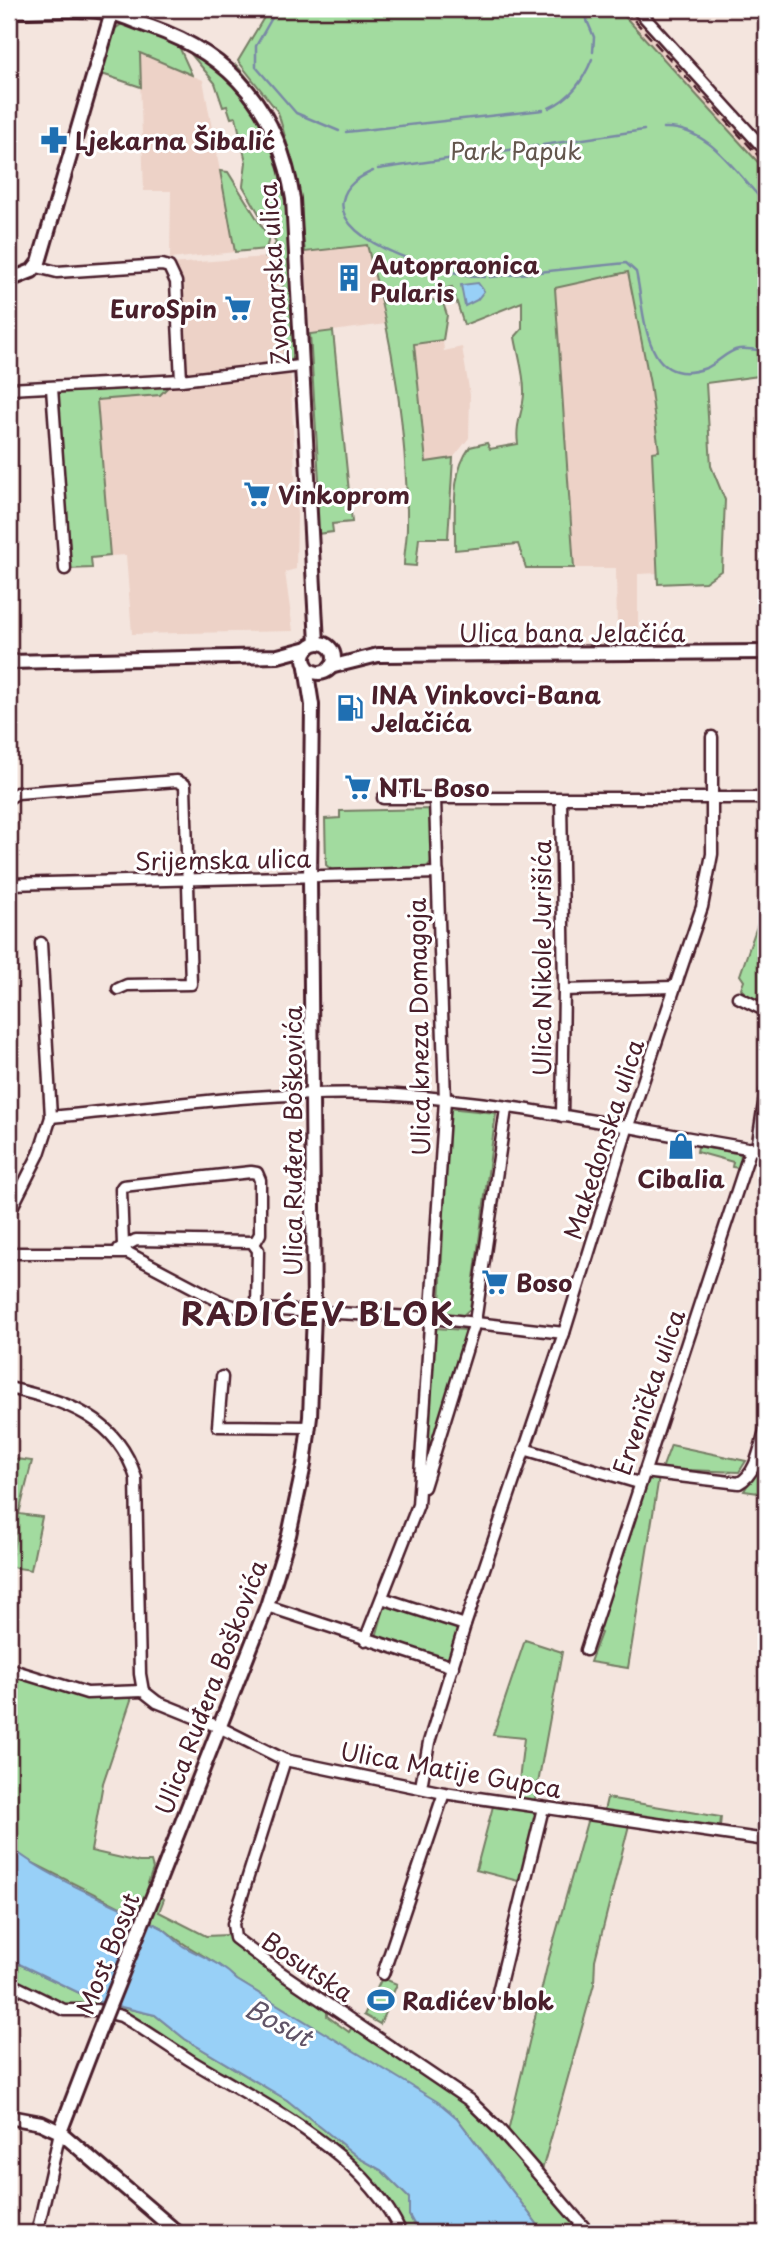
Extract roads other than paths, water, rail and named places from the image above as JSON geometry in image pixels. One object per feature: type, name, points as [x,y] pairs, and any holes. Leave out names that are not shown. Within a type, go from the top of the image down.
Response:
[{"type":"main road","name":"Zvonarska ulica","points":[[9,11],[112,11],[189,42],[212,57],[246,87],[271,127],[289,176],[293,199],[312,646]]},
{"type":"main road","points":[[9,280],[21,277],[37,267],[112,11]]},
{"type":"main road","points":[[305,665],[312,646]]},
{"type":"main road","name":"Ulica bana Jelačića","points":[[9,662],[278,656],[312,646],[378,655],[766,652]]},
{"type":"main road","points":[[329,669],[333,658],[330,649]]},
{"type":"main road","name":"Ulica bana Jelačića","points":[[278,656],[305,665],[314,672],[378,655]]},
{"type":"main road","name":"Ulica Ruđera Boškovića","points":[[157,1886],[267,1606],[289,1535],[309,1427],[314,1313],[310,879],[312,705],[305,665]]},
{"type":"main road","name":"Ulica Ruđera Boškovića","points":[[312,705],[329,669]]},
{"type":"main road","name":"Most Bosut","points":[[60,2132],[157,1886]]},
{"type":"main road","points":[[9,2117],[41,2123],[60,2132],[178,2233]]},
{"type":"street","points":[[638,9],[766,151]]},
{"type":"street","points":[[37,267],[50,272],[162,265],[169,267],[176,282],[181,380]]},
{"type":"street","points":[[9,389],[181,380],[300,366]]},
{"type":"street","points":[[52,388],[65,569]]},
{"type":"street","name":"Makedonska ulica","points":[[421,1787],[429,1742],[465,1625],[564,1334],[628,1126],[702,907],[712,854],[712,737]]},
{"type":"street","points":[[9,798],[17,793],[182,783],[188,791],[191,984],[127,985],[118,989]]},
{"type":"street","points":[[383,799],[766,798]]},
{"type":"street","name":"Ulica Nikole Jurišića","points":[[561,799],[564,990],[562,1116]]},
{"type":"street","name":"Ulica kneza Domagoja","points":[[418,1505],[445,1100],[435,800]]},
{"type":"street","name":"Srijemska ulica","points":[[9,884],[310,879],[438,873]]},
{"type":"street","points":[[9,1213],[39,1154],[51,1117],[41,943]]},
{"type":"street","points":[[564,990],[673,987]]},
{"type":"street","points":[[738,997],[766,1011]]},
{"type":"street","name":"Ervenička ulica","points":[[586,1650],[639,1483],[758,1150],[766,1090]]},
{"type":"street","points":[[51,1117],[247,1097],[378,1094],[562,1116],[758,1150]]},
{"type":"street","name":"Ulica kneza Domagoja","points":[[365,1640],[418,1505],[475,1322],[506,1109]]},
{"type":"street","points":[[119,1248],[123,1186],[251,1172],[257,1173],[260,1180],[260,1234],[254,1244]]},
{"type":"street","points":[[9,1253],[119,1248],[136,1240],[242,1240],[254,1244],[258,1250],[257,1311]]},
{"type":"street","points":[[119,1248],[228,1305],[257,1311],[432,1318],[564,1334]]},
{"type":"street","points":[[222,1377],[218,1426],[309,1427]]},
{"type":"street","points":[[9,1388],[67,1404],[94,1418],[113,1434],[129,1455],[136,1478],[140,1674],[143,1691],[88,1693],[9,1669]]},
{"type":"street","points":[[644,1472],[738,1483],[747,1479],[754,1466],[766,1427]]},
{"type":"street","points":[[524,1449],[639,1483]]},
{"type":"street","points":[[382,1598],[465,1625]]},
{"type":"street","points":[[267,1606],[453,1667]]},
{"type":"street","name":"Ulica Matije Gupca","points":[[143,1691],[157,1702],[219,1727],[285,1760],[444,1793],[766,1840]]},
{"type":"street","name":"Bosutska","points":[[285,1760],[233,1924],[235,1938],[280,1972],[469,2100],[499,2129],[589,2233]]},
{"type":"street","points":[[383,1974],[444,1793]]},
{"type":"street","points":[[498,1992],[543,1808]]},
{"type":"street","points":[[9,1983],[64,2010],[97,2010],[121,2016],[306,2130],[353,2169],[373,2192],[401,2233]]},
{"type":"street","points":[[37,2233],[60,2132]]},
{"type":"water","points":[[478,283],[484,291],[477,300],[465,306],[461,285]]},
{"type":"water","name":"Bosut","points":[[9,1846],[64,1881],[162,1928],[183,1946],[438,2102],[457,2118],[544,2233],[419,2233],[409,2215],[409,2198],[381,2170],[359,2158],[287,2100],[185,2039],[155,2015],[96,2001],[9,1959]]},
{"type":"waterway","points":[[277,9],[256,46],[256,67],[296,113],[339,131]]},
{"type":"waterway","points":[[582,9],[594,37],[593,52]]},
{"type":"waterway","points":[[549,108],[575,88],[592,59]]},
{"type":"waterway","points":[[346,132],[543,110]]},
{"type":"waterway","points":[[663,128],[679,129],[708,143],[733,166],[766,204]]},
{"type":"waterway","points":[[543,145],[644,130]]},
{"type":"waterway","points":[[378,169],[537,146]]},
{"type":"waterway","points":[[373,171],[354,182],[343,200],[345,216],[356,230],[398,255],[447,271],[485,277]]},
{"type":"waterway","points":[[490,277],[626,263],[636,272],[650,343],[658,358],[669,368],[685,372],[706,368],[739,349],[766,351]]},
{"type":"railway","points":[[624,9],[766,164]]},
{"type":"place","name":"Ljekarna Šibalić","points":[[54,140]]},
{"type":"place","name":"Autopraonica Pularis","points":[[349,278]]},
{"type":"place","name":"EuroSpin","points":[[238,308]]},
{"type":"place","name":"Vinkoprom","points":[[257,494]]},
{"type":"place","name":"INA Vinkovci-Bana Jelačića","points":[[350,708]]},
{"type":"place","name":"NTL Boso","points":[[358,787]]},
{"type":"place","name":"Cibalia","points":[[681,1146]]},
{"type":"place","name":"Boso","points":[[495,1282]]},
{"type":"place","name":"Radićev blok","points":[[381,2000]]},
{"type":"district","name":"RADIĆEV BLOK","points":[[318,1313]]},
{"type":"park label","name":"Park Papuk","points":[[516,150]]}]
